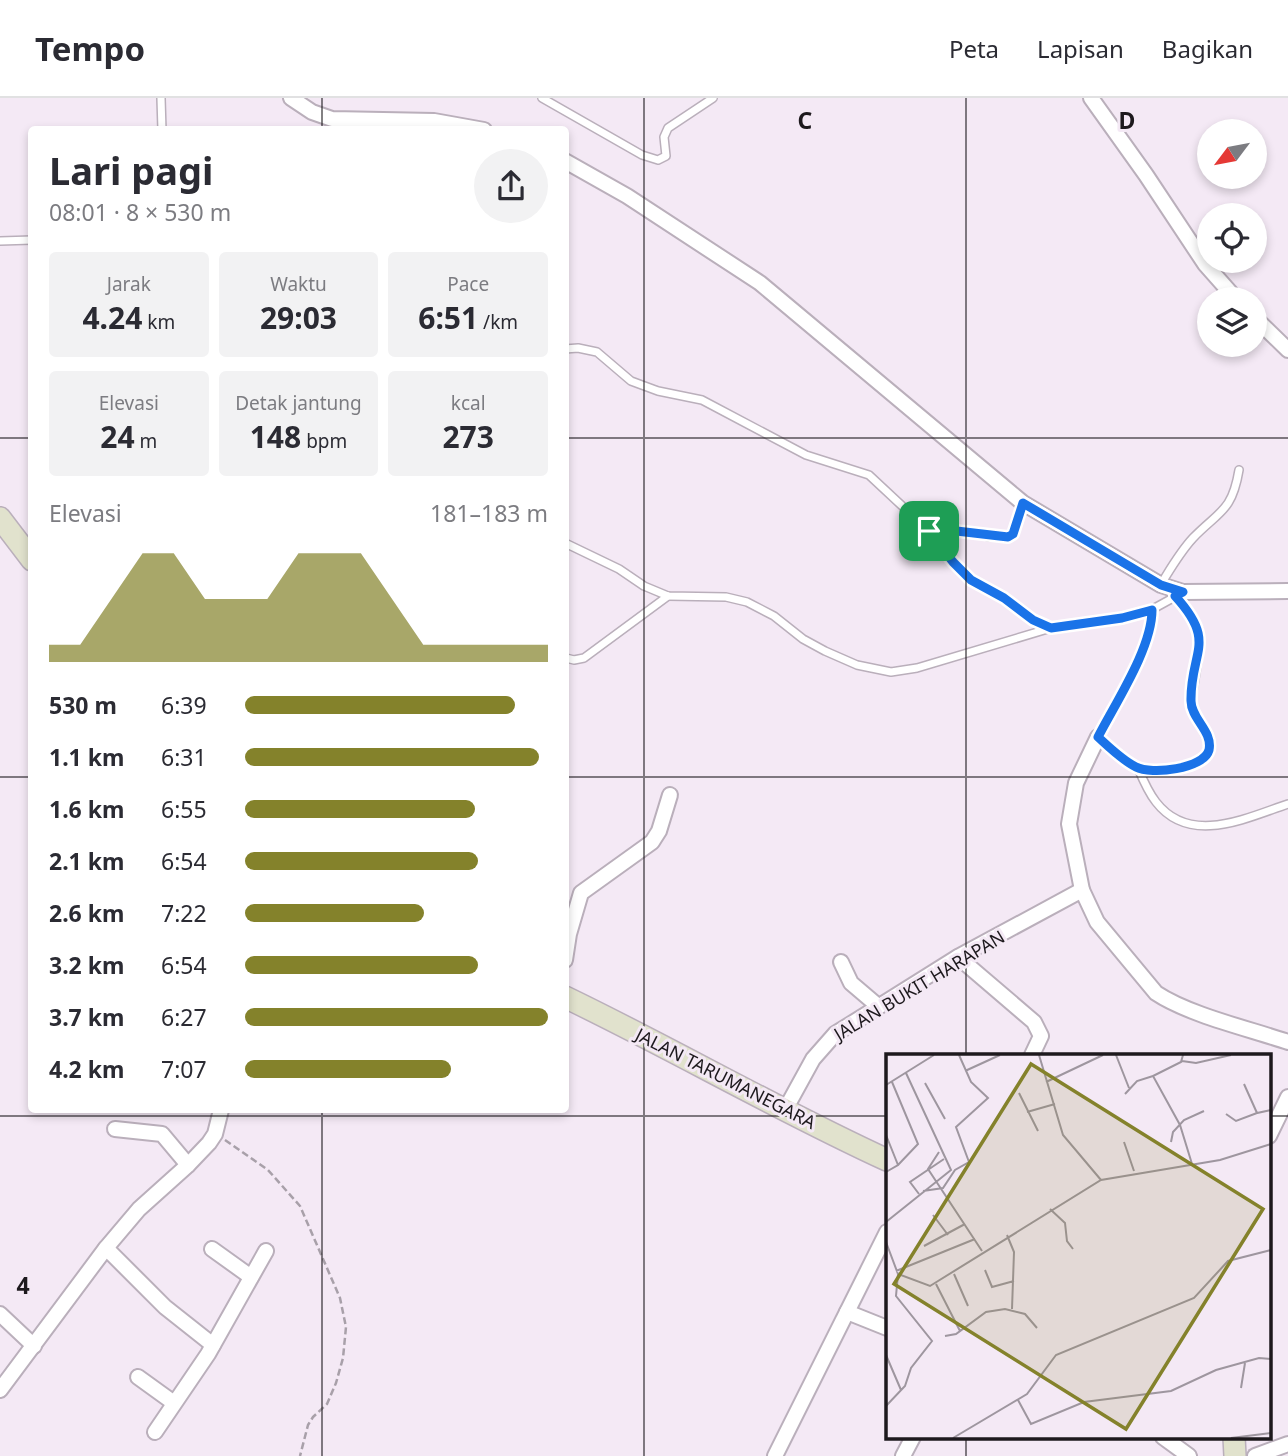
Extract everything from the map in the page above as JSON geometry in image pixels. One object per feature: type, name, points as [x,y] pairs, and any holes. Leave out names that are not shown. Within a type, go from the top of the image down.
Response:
[{"type":"street","points":[[291,98],[312,112],[332,119],[434,121],[462,126]]},
{"type":"street","points":[[1091,98],[1205,264],[1225,287]]},
{"type":"street","points":[[569,163],[627,196],[760,283],[1023,503],[1179,594],[1288,591]]},
{"type":"street","points":[[1267,330],[1288,350]]},
{"type":"street","points":[[0,518],[28,556]]},
{"type":"street","points":[[1098,737],[1076,783],[1069,824],[1082,890],[1097,922],[1156,993],[1183,1007],[1288,1042]]},
{"type":"street","points":[[569,928],[581,893],[652,842],[659,831],[670,795]]},
{"type":"street","name":"JALAN BUKIT HARAPAN","points":[[785,1110],[822,1047],[835,1034],[958,957],[1082,890]]},
{"type":"street","points":[[958,957],[1034,1022],[1041,1036],[1032,1054]]},
{"type":"street","points":[[841,962],[851,983],[878,1006]]},
{"type":"street","name":"JALAN TARUMANEGARA","points":[[569,999],[886,1160]]},
{"type":"street","points":[[1270,1134],[1288,1097]]},
{"type":"street","points":[[0,1390],[106,1248],[139,1209],[188,1165],[215,1134],[220,1113]]},
{"type":"street","points":[[116,1129],[162,1134],[188,1165]]},
{"type":"street","points":[[775,1456],[886,1235]]},
{"type":"street","points":[[106,1248],[165,1307],[213,1345]]},
{"type":"street","points":[[212,1249],[251,1277]]},
{"type":"street","points":[[155,1432],[213,1345],[266,1251]]},
{"type":"street","points":[[847,1312],[886,1328]]},
{"type":"street","points":[[0,1314],[34,1346]]},
{"type":"street","points":[[138,1377],[174,1403]]},
{"type":"street","points":[[903,1456],[912,1438]]},
{"type":"street","points":[[1164,1438],[1189,1456]]},
{"type":"street","points":[[1234,1438],[1235,1456]]},
{"type":"street","points":[[1255,1456],[1288,1444]]},
{"type":"lane","points":[[161,98],[162,126]]},
{"type":"lane","points":[[542,98],[642,155],[658,160],[666,156],[664,137],[668,128],[713,98]]},
{"type":"lane","points":[[0,241],[28,240]]},
{"type":"lane","points":[[569,349],[597,352],[631,382],[702,400],[806,455],[869,475],[929,531],[971,580],[1004,598],[1033,620],[1051,628]]},
{"type":"lane","points":[[1161,585],[1185,548],[1228,505],[1236,489],[1239,470]]},
{"type":"lane","points":[[929,531],[948,530],[1008,537],[1013,534],[1023,503]]},
{"type":"lane","points":[[569,545],[619,569],[644,586],[668,596],[726,597],[747,601],[825,652],[857,664],[891,672],[917,668],[1051,628],[1122,618],[1152,610],[1179,594],[1199,630],[1200,648],[1191,703],[1208,737],[1209,749],[1205,758],[1193,765],[1161,770],[1138,768]]},
{"type":"lane","points":[[569,658],[580,659],[589,655],[668,596]]},
{"type":"lane","points":[[1152,610],[1144,646],[1098,737],[1138,768],[1154,800],[1170,817],[1189,825],[1208,827],[1288,804]]},
{"type":"path","points":[[215,1134],[268,1170],[300,1206],[340,1298],[346,1327],[343,1358],[327,1404],[308,1425],[300,1456]]},
{"type":"route","points":[[1023,503],[1161,585],[1183,592],[1175,596],[1199,630],[1200,648],[1191,703],[1208,737],[1209,749],[1205,758],[1193,765],[1161,770],[1138,768],[1098,737],[1144,646],[1152,622],[1152,610],[1122,618],[1051,628],[1033,620],[1004,598],[971,580],[929,531],[948,530],[989,537],[1008,537],[1013,534],[1023,503]]}]
